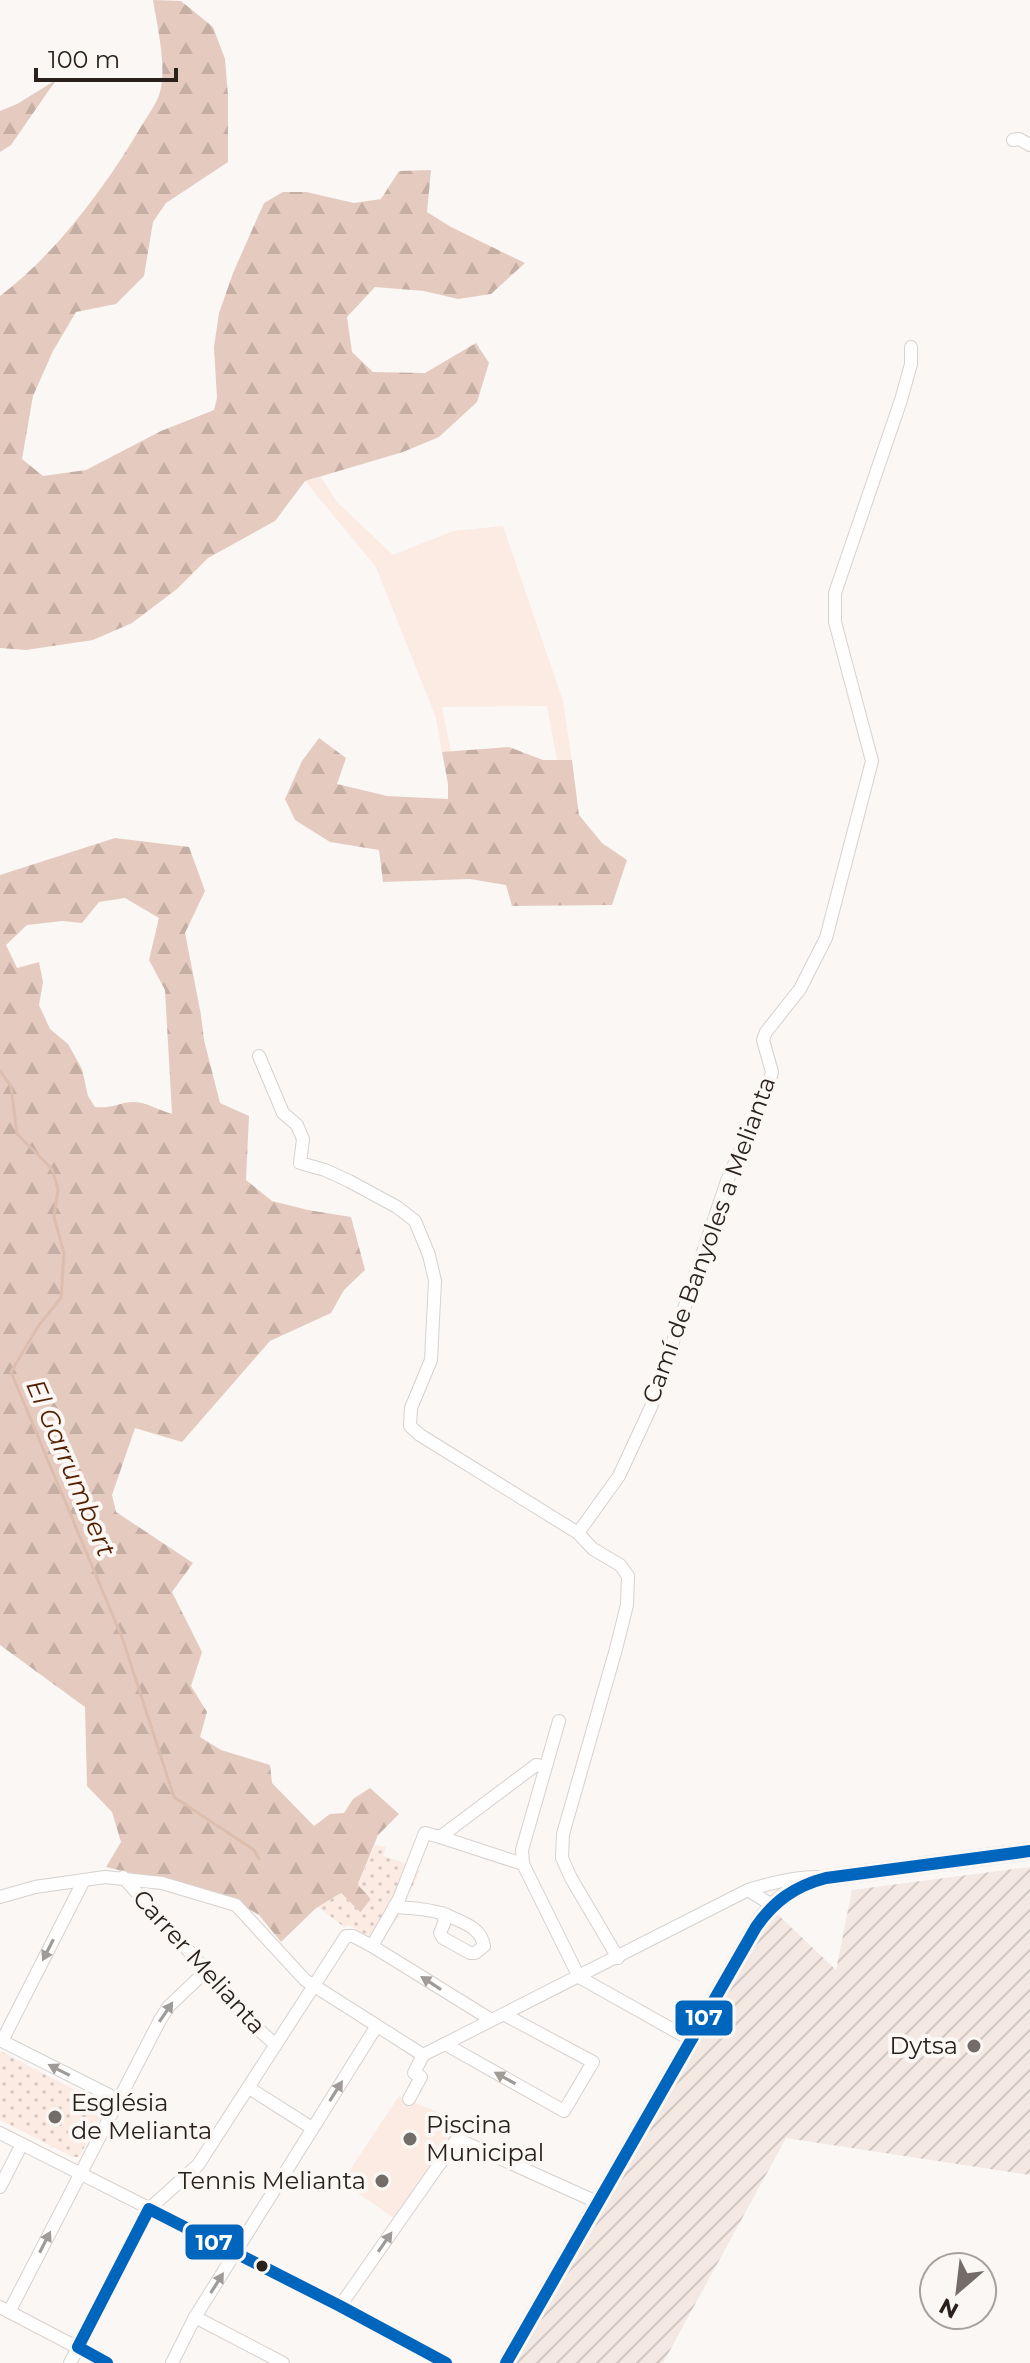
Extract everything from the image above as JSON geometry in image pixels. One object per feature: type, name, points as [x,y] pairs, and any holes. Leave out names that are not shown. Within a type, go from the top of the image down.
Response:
[{"type":"main road","points":[[506,2363],[776,1894],[826,1878],[1030,1851]]},
{"type":"street","points":[[1030,133],[1014,137],[1030,145]]},
{"type":"street","name":"Camí de Banyoles a Melianta","points":[[578,1533],[619,1476],[651,1407],[727,1181],[767,1090],[772,1072],[763,1040],[766,1032],[800,989],[826,938],[872,761],[835,622],[835,593],[901,400],[911,364],[911,347]]},
{"type":"street","points":[[259,1056],[283,1113],[297,1125],[303,1139],[300,1163],[325,1170],[397,1207],[415,1221],[429,1255],[435,1281],[431,1360],[411,1408],[410,1426],[578,1533],[593,1549],[620,1565],[628,1576],[627,1605],[563,1834],[562,1858],[618,1958]]},
{"type":"street","points":[[559,1721],[522,1850],[523,1864],[579,1977],[693,2041]]},
{"type":"street","points":[[440,1837],[536,1765],[544,1766]]},
{"type":"street","points":[[372,1946],[409,1877],[425,1833],[523,1864]]},
{"type":"street","points":[[0,1897],[35,1887],[123,1877],[162,1883],[236,1905],[305,1980],[423,2055]]},
{"type":"street","name":"Carrer Melianta","points":[[123,1877],[276,2045]]},
{"type":"street","points":[[84,1880],[1,2040],[119,2100]]},
{"type":"street","points":[[748,1890],[776,1894]]},
{"type":"street","points":[[409,2099],[421,2077],[414,2073],[423,2055],[748,1890],[776,1894]]},
{"type":"street","points":[[394,1907],[431,1909],[442,1913]]},
{"type":"street","points":[[70,2363],[149,2209],[198,2165],[346,1936],[353,1936],[372,1946],[490,2019]]},
{"type":"street","points":[[107,2363],[5,2309],[81,2174],[169,2006],[206,1971]]},
{"type":"street","points":[[445,2044],[564,2111],[593,2062],[505,2015]]},
{"type":"street","points":[[172,2363],[195,2317],[376,2027]]},
{"type":"street","points":[[249,2088],[312,2128]]},
{"type":"street","points":[[0,2133],[236,2252],[446,2363]]},
{"type":"street","points":[[340,2306],[457,2139],[599,2203]]},
{"type":"street","points":[[0,2187],[22,2144]]},
{"type":"street","points":[[195,2317],[283,2363]]},
{"type":"shaded area","points":[[321,477],[337,502],[393,555],[453,531],[503,526],[563,701],[572,760],[557,760],[547,706],[442,707],[451,752],[442,752],[436,718],[376,567],[305,481]]},
{"type":"shaded area","points":[[375,1845],[386,1847],[383,1856],[420,1871],[399,1915],[381,1943],[349,1925],[344,1927],[318,1907],[341,1893],[361,1913],[371,1899],[358,1885]]},
{"type":"shaded area","points":[[1030,1867],[1030,2175],[786,2138],[663,2363],[506,2363],[772,1909],[836,1970],[852,1890]]},
{"type":"shaded area","points":[[0,2051],[100,2103],[105,2109],[79,2157],[73,2157],[0,2120]]},
{"type":"shaded area","points":[[399,2096],[444,2115],[451,2135],[394,2218],[342,2182]]},
{"type":"green space","points":[[153,0],[181,1],[213,27],[225,59],[228,162],[166,203],[153,222],[144,276],[116,304],[76,312],[53,351],[33,396],[22,459],[43,476],[86,470],[161,431],[214,410],[217,398],[214,347],[219,313],[264,203],[283,192],[306,192],[354,203],[381,199],[399,171],[431,170],[427,212],[525,263],[491,294],[458,299],[424,291],[375,287],[347,317],[352,352],[373,372],[425,373],[476,343],[489,363],[477,402],[439,437],[403,452],[305,481],[275,521],[208,558],[177,589],[132,623],[93,640],[26,650],[0,648],[0,296],[41,260],[79,217],[113,171],[157,100],[162,82],[161,46]]},
{"type":"green space","points":[[56,80],[11,145],[0,152],[0,111]]},
{"type":"green space","points":[[319,738],[346,758],[337,784],[387,796],[448,799],[442,752],[509,747],[543,760],[572,760],[579,815],[602,843],[627,860],[612,905],[512,906],[506,885],[470,879],[383,882],[379,850],[330,842],[295,820],[285,799],[302,761]]},
{"type":"green space","points":[[115,838],[189,847],[205,891],[185,933],[204,1040],[220,1103],[249,1116],[246,1180],[272,1201],[351,1217],[365,1270],[344,1290],[331,1313],[270,1341],[182,1442],[135,1428],[112,1495],[116,1512],[193,1563],[172,1592],[202,1652],[191,1686],[207,1712],[200,1737],[221,1750],[270,1765],[272,1783],[314,1826],[330,1814],[344,1813],[353,1799],[370,1788],[399,1814],[378,1835],[358,1884],[371,1899],[360,1913],[341,1893],[315,1909],[281,1942],[259,1915],[229,1897],[106,1867],[121,1842],[112,1812],[87,1786],[85,1707],[0,1645],[0,875]],"holes":[[[125,898],[159,918],[149,960],[165,990],[172,1114],[139,1102],[95,1107],[88,1096],[82,1069],[68,1044],[50,1029],[39,1005],[43,982],[39,962],[17,968],[6,945],[27,925],[62,921],[82,923],[99,902]]]},
{"type":"waterway","name":"El Garrumbert","points":[[0,1071],[11,1086],[17,1134],[52,1169],[58,1189],[54,1217],[64,1253],[61,1298],[39,1325],[11,1372],[123,1640],[174,1797],[254,1850],[259,1859]]},
{"type":"transit line","name":"107","points":[[506,2363],[756,1927],[770,1910],[795,1890],[826,1878],[1030,1851]]},
{"type":"transit line","name":"107","points":[[107,2363],[78,2347],[149,2209],[446,2363]]},
{"type":"place","name":"Dytsa","points":[[974,2046]]},
{"type":"place","name":"Església de Melianta","points":[[55,2117]]},
{"type":"place","name":"Piscina Municipal","points":[[410,2139]]},
{"type":"place","name":"Tennis Melianta","points":[[382,2181]]}]
